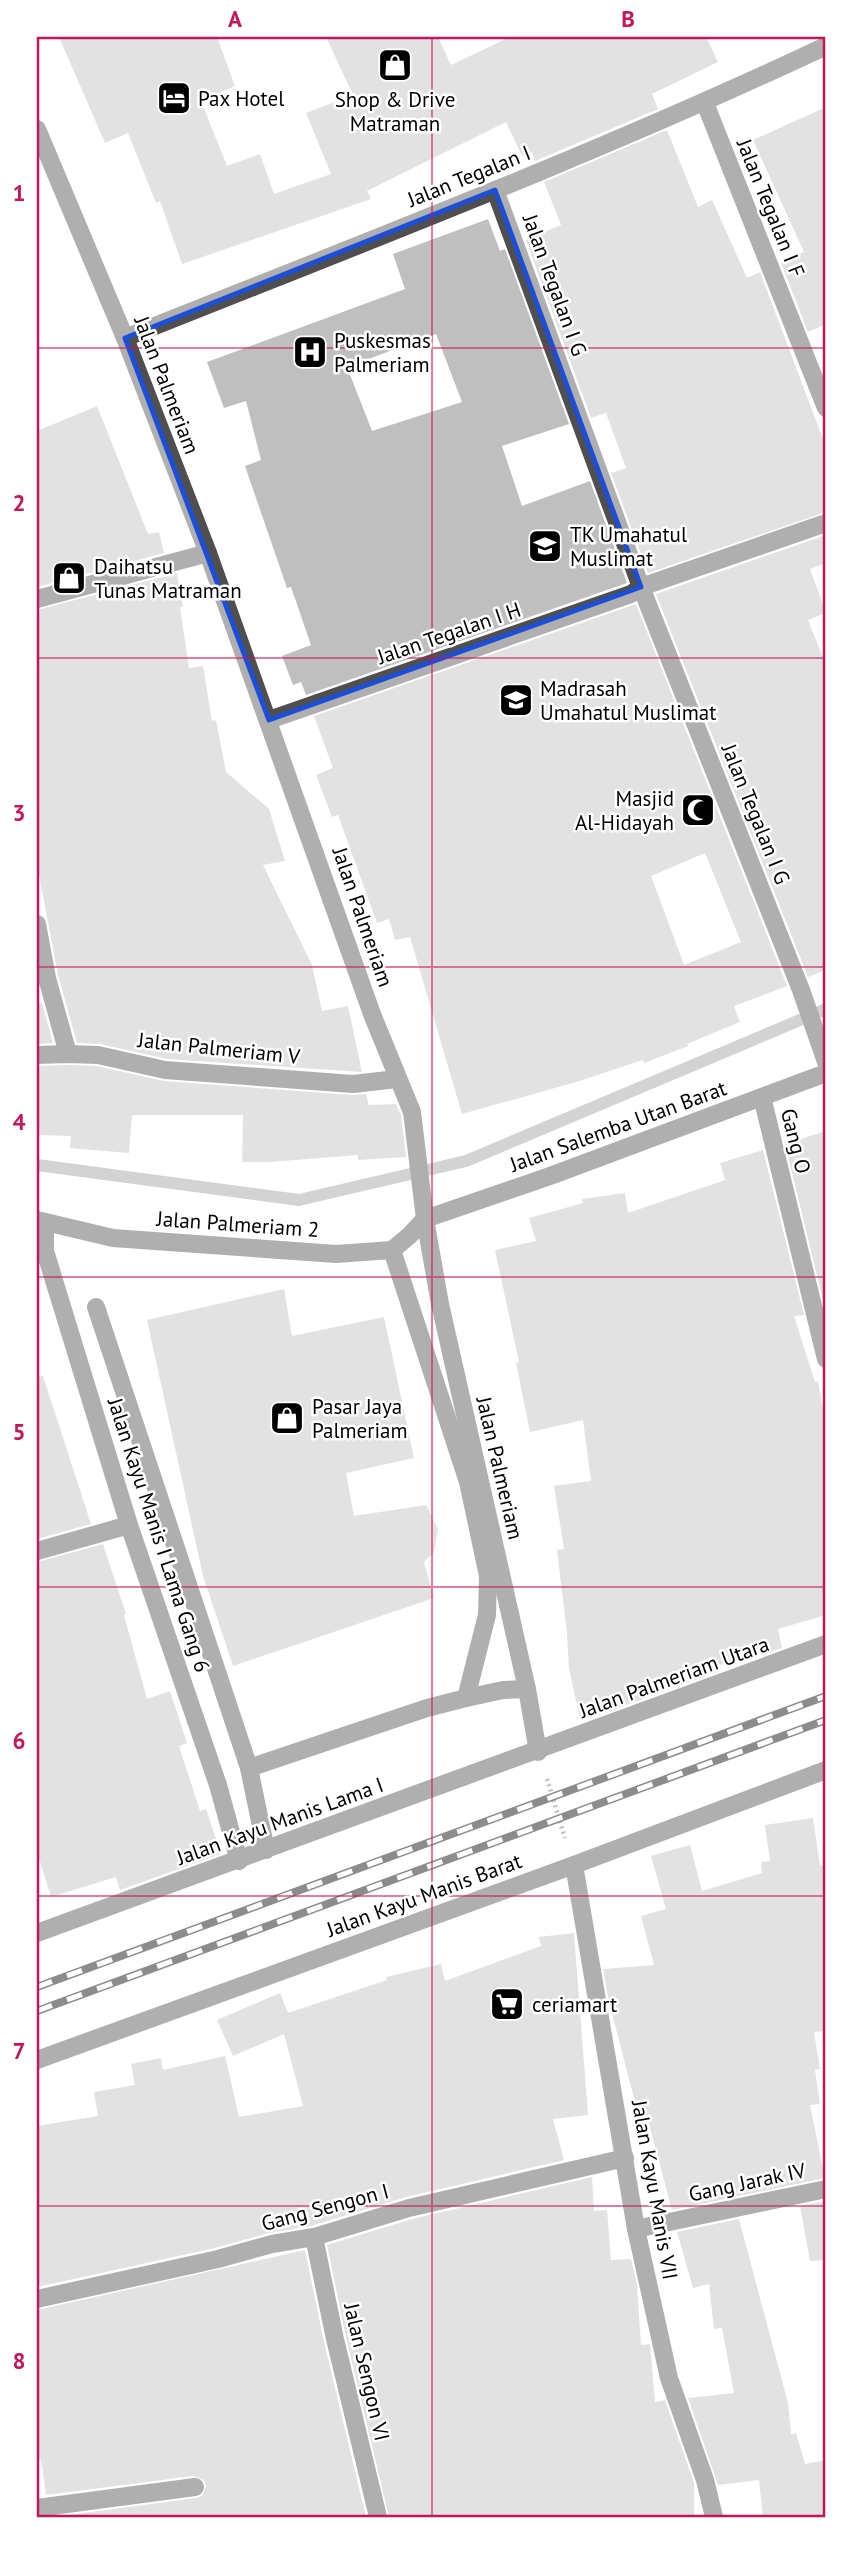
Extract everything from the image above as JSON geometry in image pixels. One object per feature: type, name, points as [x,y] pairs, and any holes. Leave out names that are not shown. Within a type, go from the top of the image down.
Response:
[{"type":"street","name":"Jalan Tegalan I","points":[[125,338],[705,103],[826,46]]},
{"type":"street","name":"Jalan Tegalan I F","points":[[705,103],[826,408]]},
{"type":"street","name":"Jalan Palmeriam","points":[[37,129],[125,338],[208,553],[397,1079],[412,1112],[425,1219],[440,1304],[527,1689],[538,1752]]},
{"type":"street","name":"Jalan Tegalan I G","points":[[495,190],[642,587],[801,990],[826,1062]]},
{"type":"street","name":"Jalan Tegalan I H","points":[[269,720],[826,523]]},
{"type":"street","points":[[37,599],[208,553]]},
{"type":"street","points":[[37,924],[47,978],[68,1054]]},
{"type":"street","name":"Jalan Palmeriam V","points":[[37,1055],[98,1055],[165,1070],[291,1077],[353,1084],[397,1079]]},
{"type":"street","name":"Jalan Salemba Utan Barat","points":[[425,1219],[550,1176],[826,1073]]},
{"type":"street","name":"Gang O","points":[[762,1097],[826,1359]]},
{"type":"street","points":[[425,1219],[392,1250],[468,1482],[488,1576],[487,1615],[466,1698]]},
{"type":"street","name":"Jalan Palmeriam 2","points":[[41,1221],[126,1239],[336,1254],[392,1250]]},
{"type":"street","name":"Jalan Kayu Manis I Lama Gang 6","points":[[41,1221],[45,1251],[129,1525],[193,1707],[239,1861]]},
{"type":"street","points":[[96,1307],[249,1768],[266,1850]]},
{"type":"street","points":[[37,1551],[129,1525]]},
{"type":"street","name":"Jalan Palmeriam Utara","points":[[538,1752],[826,1644]]},
{"type":"street","points":[[249,1768],[427,1708],[503,1690],[527,1689]]},
{"type":"street","name":"Jalan Kayu Manis Lama I","points":[[37,1933],[538,1752]]},
{"type":"street","name":"Jalan Kayu Manis Barat","points":[[37,2060],[572,1858],[826,1770]]},
{"type":"street","name":"Jalan Kayu Manis VII","points":[[572,1858],[636,2229],[669,2378],[705,2480],[714,2517]]},
{"type":"street","name":"Gang Sengon I","points":[[37,2299],[314,2236],[409,2208],[625,2158]]},
{"type":"street","name":"Gang Jarak IV","points":[[636,2229],[826,2189]]},
{"type":"street","name":"Jalan Sengon VI","points":[[314,2236],[335,2339],[379,2517]]},
{"type":"street","points":[[38,2517],[37,2510],[195,2487]]},
{"type":"path","points":[[538,1752],[572,1858]]},
{"type":"highlighted area","points":[[495,190],[641,587],[269,720],[125,338]]},
{"type":"building","points":[[59,37],[217,37],[235,86],[201,101],[227,166],[260,154],[274,194],[331,174],[306,113],[353,95],[326,37],[438,37],[451,65],[510,37],[706,37],[718,62],[652,94],[658,109],[535,161],[532,152],[522,156],[506,122],[367,191],[371,199],[182,264],[160,201],[156,203],[128,133],[105,143]]},
{"type":"building","points":[[826,107],[826,324],[808,332],[781,263],[804,252],[753,140]]},
{"type":"building","points":[[667,130],[698,207],[712,200],[747,278],[760,272],[826,447],[826,512],[648,573],[611,473],[626,468],[606,413],[591,418],[526,240],[561,225],[544,182]]},
{"type":"building","points":[[488,219],[500,251],[505,249],[569,424],[502,446],[522,506],[590,481],[627,583],[306,695],[301,682],[293,685],[282,656],[311,645],[291,587],[287,588],[245,466],[261,460],[246,401],[224,408],[207,362],[405,289],[393,254]],"holes":[[[436,334],[462,402],[372,431],[347,367]]]},
{"type":"building","points":[[97,406],[148,534],[159,532],[164,553],[37,587],[37,431]]},
{"type":"building","points":[[826,535],[826,563],[810,569],[826,613],[808,620],[826,665],[826,970],[808,977],[656,594]]},
{"type":"building","points":[[177,573],[189,668],[203,666],[212,721],[216,720],[226,772],[269,809],[285,861],[263,865],[312,965],[322,1011],[348,1006],[362,1072],[167,1059],[100,1044],[77,1043],[58,975],[37,864],[37,610]]},
{"type":"building","points":[[636,604],[787,986],[734,1006],[740,1022],[687,1044],[688,1046],[644,1063],[643,1060],[580,1081],[462,1114],[410,937],[395,940],[389,919],[377,923],[338,815],[332,817],[316,775],[333,768],[314,716]],"holes":[[[705,853],[741,942],[684,965],[651,876]]]},
{"type":"building","points":[[42,1003],[53,1043],[37,1044],[37,1004]]},
{"type":"building","points":[[37,1066],[97,1066],[164,1081],[366,1094],[369,1105],[396,1104],[401,1115],[406,1157],[358,1160],[358,1155],[242,1162],[243,1115],[132,1115],[129,1153],[70,1148],[71,1136],[37,1135]]},
{"type":"building","points":[[826,1131],[826,1312],[785,1144]]},
{"type":"building","points":[[763,1150],[804,1315],[794,1316],[815,1382],[818,1381],[826,1428],[826,1615],[778,1629],[782,1648],[716,1666],[717,1672],[591,1718],[580,1718],[569,1669],[557,1550],[564,1549],[554,1486],[591,1481],[583,1420],[530,1432],[516,1363],[519,1362],[495,1250],[536,1241],[529,1218],[583,1203],[582,1199],[625,1193],[628,1213],[725,1180],[720,1163]]},
{"type":"building","name":"Pasar Jaya Palmeriam","points":[[284,1289],[292,1336],[384,1317],[414,1458],[346,1473],[354,1516],[426,1505],[438,1529],[434,1552],[424,1562],[434,1598],[233,1666],[203,1576],[147,1320]]},
{"type":"building","points":[[43,1376],[91,1524],[37,1539],[37,1377]]},
{"type":"building","points":[[103,1544],[126,1614],[124,1615],[147,1699],[170,1691],[187,1743],[179,1746],[200,1811],[206,1809],[221,1854],[120,1890],[116,1877],[51,1897],[37,1852],[37,1562]]},
{"type":"building","points":[[813,1818],[820,1865],[826,1864],[826,2031],[814,2032],[820,2069],[815,2070],[820,2104],[810,2105],[825,2178],[672,2210],[645,2109],[643,2104],[636,2106],[603,1969],[654,1965],[641,1916],[666,1909],[651,1856],[690,1845],[702,1891],[762,1873],[761,1862],[770,1861],[765,1825]]},
{"type":"building","points":[[574,1933],[588,2115],[553,2119],[564,2160],[406,2197],[311,2226],[269,2233],[215,2248],[37,2287],[37,2126],[98,2116],[94,2092],[135,2085],[131,2064],[161,2058],[163,2070],[225,2056],[239,2117],[303,2106],[284,2034],[233,2056],[217,2020],[280,1993],[288,2013],[387,1980],[386,1977],[441,1964],[445,1981],[541,1946],[539,1937]]},
{"type":"building","points":[[592,2177],[594,2211],[607,2210],[611,2260],[631,2259],[637,2285],[641,2345],[650,2344],[655,2402],[665,2400],[694,2483],[694,2517],[389,2517],[327,2245],[412,2219]]},
{"type":"building","points":[[826,2201],[826,2260],[810,2261],[800,2206]]},
{"type":"building","points":[[739,2219],[788,2403],[791,2434],[796,2433],[805,2464],[826,2460],[826,2517],[763,2517],[759,2480],[718,2485],[688,2398],[734,2393],[722,2328],[714,2329],[709,2284],[693,2288],[677,2232]]},
{"type":"building","points":[[305,2250],[366,2517],[54,2517],[196,2498],[202,2496],[206,2486],[204,2480],[193,2476],[46,2495],[41,2459],[37,2459],[37,2310]]},
{"type":"waterway","points":[[37,1165],[299,1200],[466,1161],[826,1009]]},
{"type":"railway","points":[[37,1987],[826,1696]]},
{"type":"railway","points":[[37,2011],[826,1720]]},
{"type":"place","name":"Shop & Drive Matraman","points":[[395,65]]},
{"type":"place","name":"Pax Hotel","points":[[174,98]]},
{"type":"place","name":"Puskesmas Palmeriam","points":[[310,352]]},
{"type":"place","name":"TK Umahatul Muslimat","points":[[545,546]]},
{"type":"place","name":"Daihatsu Tunas Matraman","points":[[69,578]]},
{"type":"place","name":"Madrasah Umahatul Muslimat","points":[[516,700]]},
{"type":"place","name":"Masjid Al-Hidayah","points":[[698,810]]},
{"type":"place","name":"Pasar Jaya Palmeriam","points":[[287,1418]]},
{"type":"place","name":"ceriamart","points":[[507,2004]]}]
